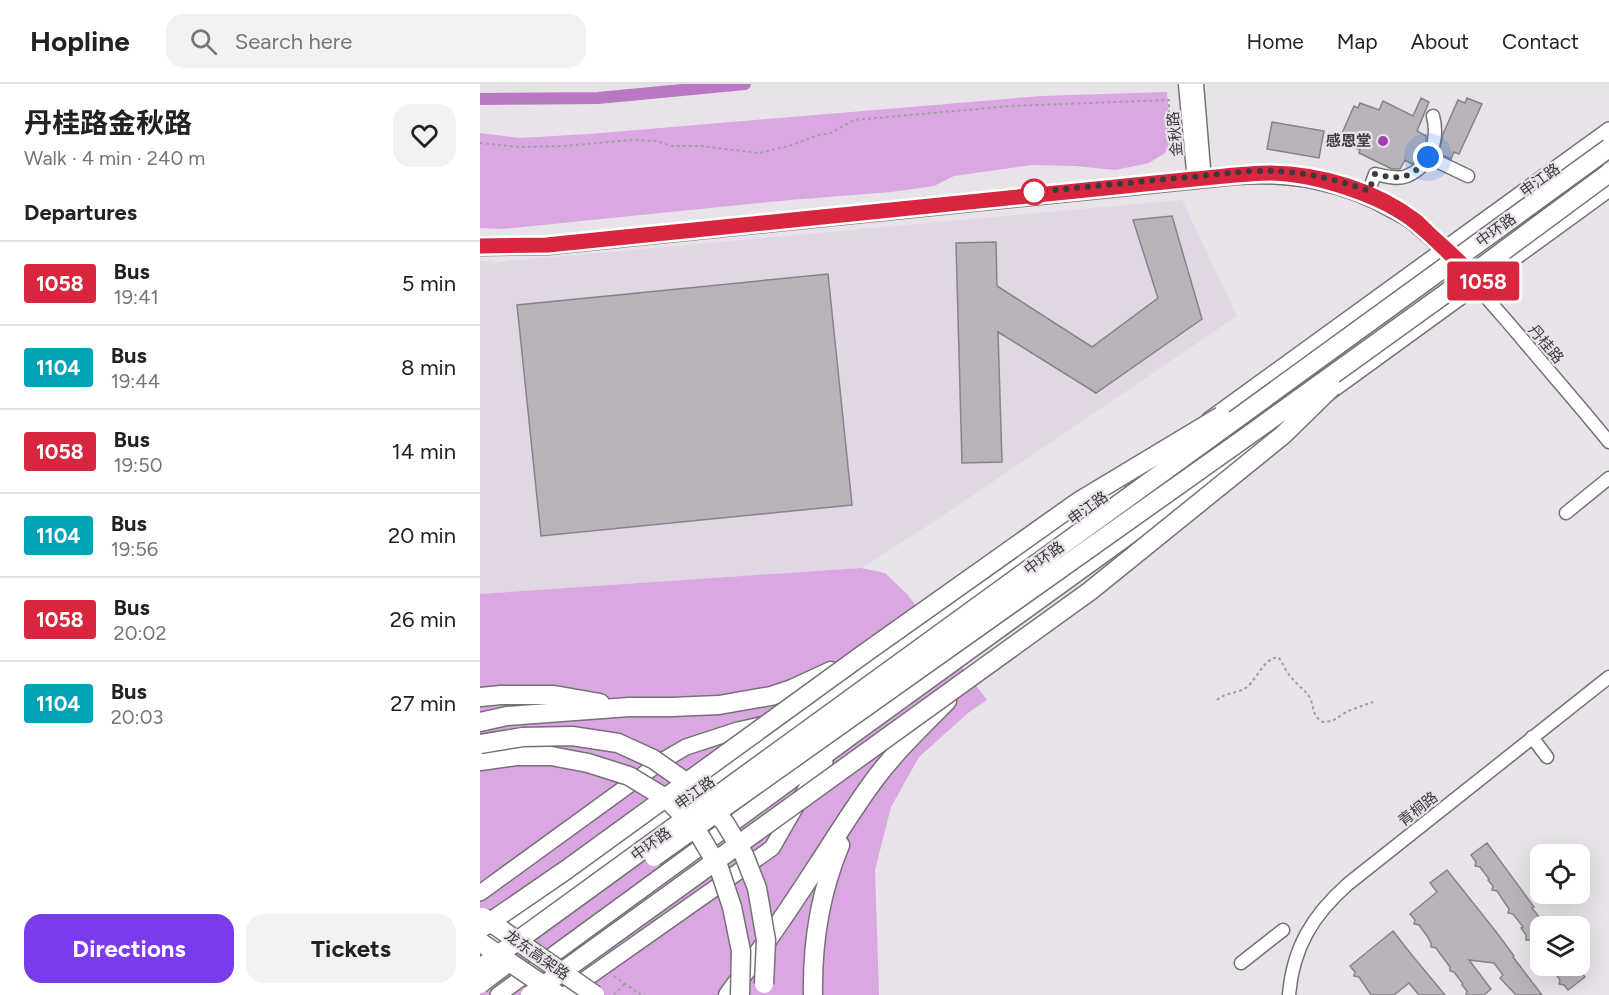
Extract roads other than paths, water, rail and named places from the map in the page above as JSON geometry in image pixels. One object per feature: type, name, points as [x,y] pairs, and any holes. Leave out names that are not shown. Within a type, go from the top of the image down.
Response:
[{"type":"highway","name":"中环路","points":[[480,968],[1609,148]]},
{"type":"highway","name":"中环路","points":[[480,984],[622,880],[1369,349],[1474,283],[1609,173]]},
{"type":"highway","points":[[530,995],[1090,591],[1274,442],[1369,349]]},
{"type":"highway","points":[[480,929],[567,870],[865,653],[1078,502],[1310,364]]},
{"type":"highway","points":[[480,722],[507,716],[629,707],[719,705],[771,696],[812,681],[865,653]]},
{"type":"highway","points":[[728,995],[775,930],[876,777],[932,715],[970,678]]},
{"type":"highway","points":[[480,697],[554,695],[629,707]]},
{"type":"highway","points":[[480,744],[523,737],[562,736],[618,743],[653,759],[690,785],[725,823],[744,855],[757,888],[766,940],[764,984],[761,995]]},
{"type":"highway","points":[[480,761],[516,756],[551,756],[629,776],[667,799],[696,829],[719,868],[732,907],[741,951],[740,995]]},
{"type":"highway","points":[[813,995],[814,950],[821,900],[831,865],[855,806]]},
{"type":"highway","name":"龙东高架路","points":[[480,916],[590,987]]},
{"type":"highway","name":"龙东高架路","points":[[480,942],[558,995]]},
{"type":"main road","name":"申江路","points":[[480,948],[1609,130]]},
{"type":"main road","points":[[480,968],[509,992],[552,957],[858,732],[1474,283],[1609,189]]},
{"type":"main road","points":[[480,893],[662,761],[686,747],[738,730],[800,716]]},
{"type":"main road","points":[[563,995],[590,987],[772,848],[810,782],[829,757],[858,732]]},
{"type":"main road","points":[[480,907],[552,957],[590,987],[607,995]]},
{"type":"street","name":"金秋路","points":[[1191,88],[1189,132],[1199,179]]},
{"type":"street","name":"金秋路","points":[[1191,88],[1199,179]]},
{"type":"street","points":[[1369,191],[1375,174],[1406,177],[1421,166],[1436,141],[1433,116]]},
{"type":"street","points":[[1428,157],[1468,176]]},
{"type":"street","name":"丹桂路","points":[[480,249],[548,248],[1199,179],[1251,171],[1317,175],[1369,191],[1412,215],[1445,249],[1609,442]]},
{"type":"street","name":"丹桂路","points":[[480,243],[546,242],[1199,179],[1272,176],[1293,178],[1342,189],[1366,198],[1407,220],[1445,249]]},
{"type":"street","name":"丹桂路","points":[[1474,283],[1609,430]]},
{"type":"street","points":[[1566,513],[1609,478]]},
{"type":"street","name":"青桐路","points":[[1289,995],[1290,981],[1301,944],[1315,919],[1332,898],[1609,676]]},
{"type":"street","points":[[1532,737],[1547,758]]},
{"type":"street","points":[[1241,963],[1283,930]]},
{"type":"waterway","points":[[480,99],[598,98],[745,84]]},
{"type":"place","name":"感恩堂","points":[[1383,141]]}]
